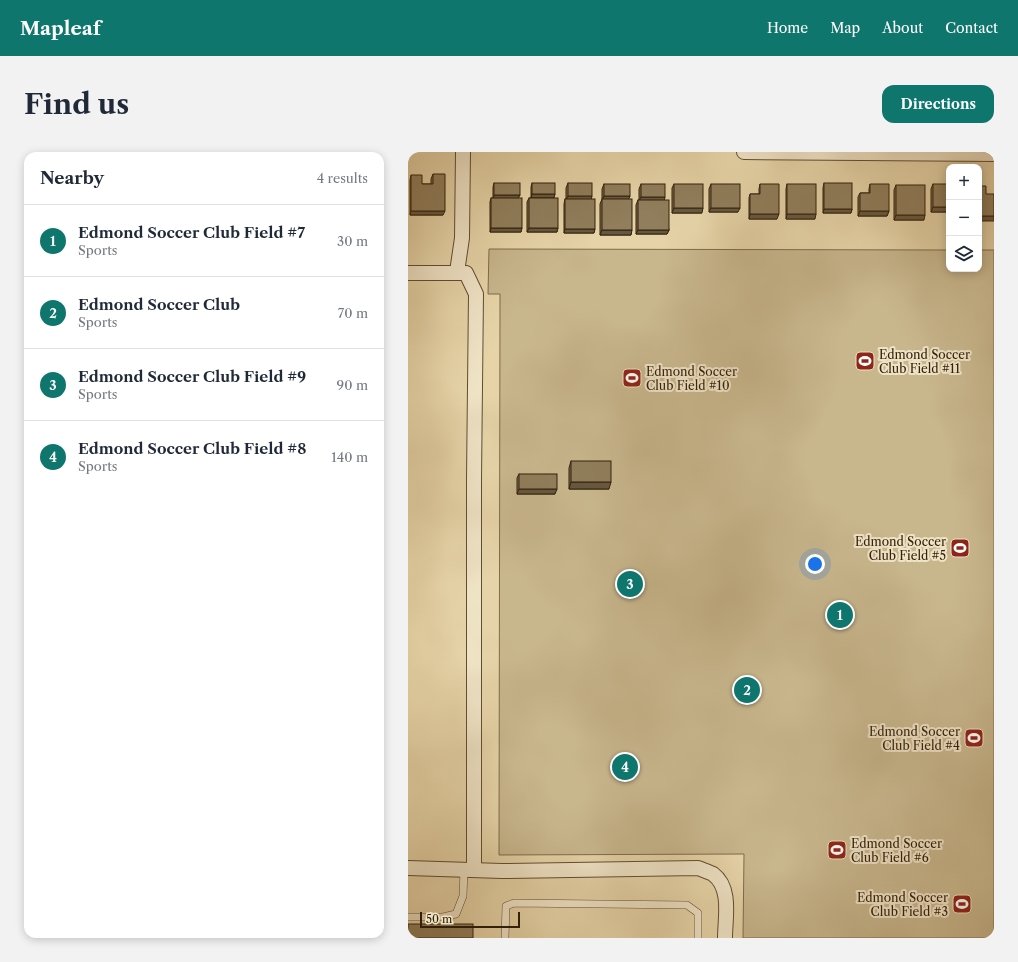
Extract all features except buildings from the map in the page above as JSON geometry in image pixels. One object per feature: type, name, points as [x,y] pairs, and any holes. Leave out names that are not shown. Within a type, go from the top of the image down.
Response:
[{"type":"street","points":[[457,272],[462,238],[463,152]]},
{"type":"street","points":[[744,152],[994,154]]},
{"type":"street","points":[[408,273],[466,273],[476,294],[469,870]]},
{"type":"street","points":[[408,868],[469,870],[698,868],[713,875],[722,885],[726,902],[725,938]]},
{"type":"lane","points":[[408,917],[443,917],[456,914],[463,896],[469,870]]},
{"type":"lane","points":[[505,938],[506,906],[514,903],[687,905],[698,913],[698,938]]},
{"type":"shaded area","points":[[489,249],[946,250],[946,272],[982,272],[982,250],[994,250],[994,938],[743,938],[744,854],[499,855],[500,294],[488,294]]},
{"type":"place","name":"Edmond Soccer Club Field #11","points":[[865,361]]},
{"type":"place","name":"Edmond Soccer Club Field #10","points":[[632,378]]},
{"type":"place","name":"Edmond Soccer Club Field #5","points":[[960,548]]},
{"type":"place","name":"Edmond Soccer Club Field #9","points":[[630,584]]},
{"type":"place","name":"Edmond Soccer Club Field #7","points":[[840,615]]},
{"type":"place","name":"Edmond Soccer Club","points":[[747,690]]},
{"type":"place","name":"Edmond Soccer Club Field #4","points":[[974,738]]},
{"type":"place","name":"Edmond Soccer Club Field #8","points":[[625,767]]},
{"type":"place","name":"Edmond Soccer Club Field #6","points":[[837,850]]},
{"type":"place","name":"Edmond Soccer Club Field #3","points":[[962,904]]}]
